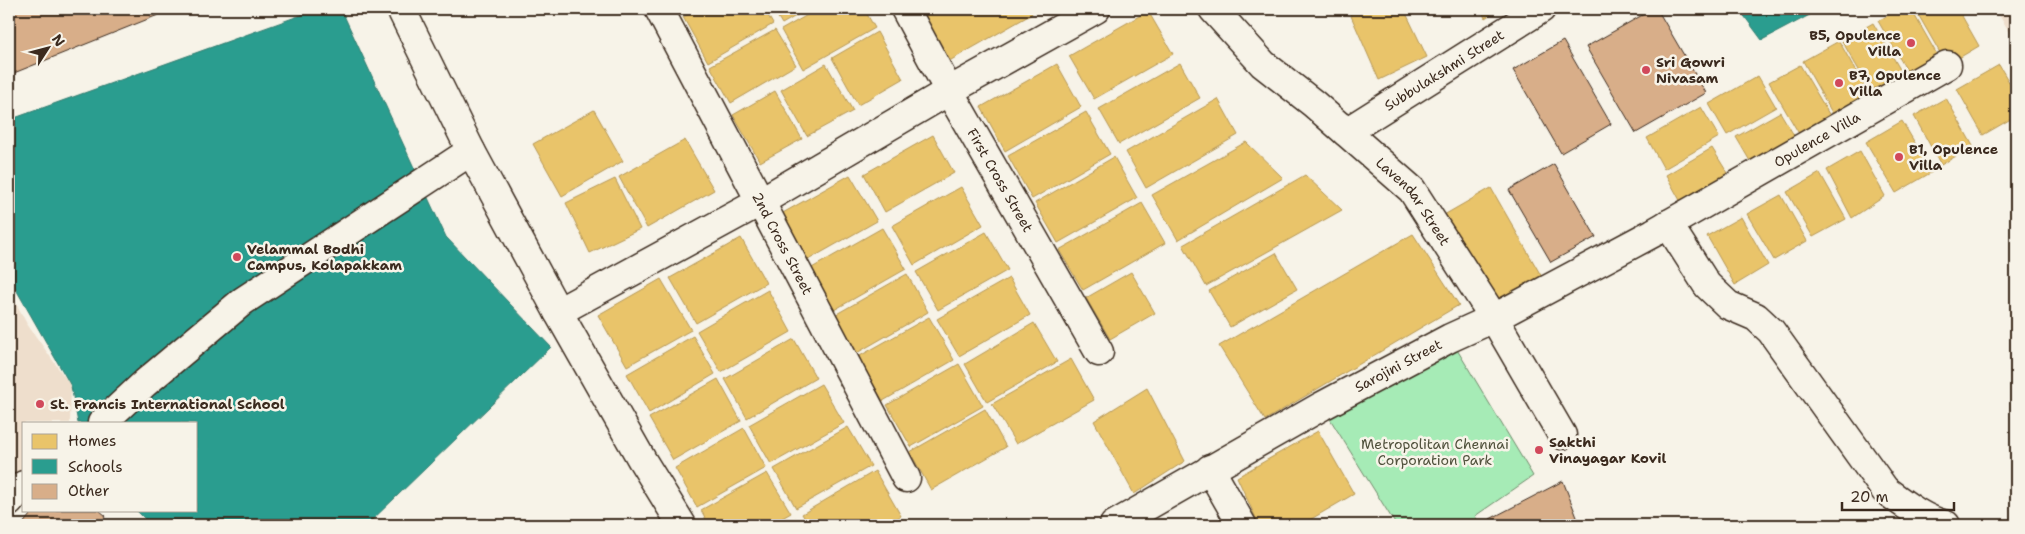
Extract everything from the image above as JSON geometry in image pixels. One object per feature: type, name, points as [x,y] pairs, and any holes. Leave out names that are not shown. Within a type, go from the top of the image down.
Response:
[{"type":"street","points":[[401,9],[471,151],[558,312],[642,460],[682,525]]},
{"type":"street","name":"2nd Cross Street","points":[[659,9],[906,478]]},
{"type":"street","name":"First Cross Street","points":[[905,9],[949,91],[1099,352]]},
{"type":"street","points":[[558,312],[760,202],[949,91],[1096,9]]},
{"type":"street","name":"Lavendar Street","points":[[1213,9],[1263,64],[1346,132],[1412,190],[1494,318],[1562,435]]},
{"type":"street","name":"Subbulakshmi Street","points":[[1346,132],[1541,9]]},
{"type":"street","name":"Opulence Villa","points":[[1678,219],[1947,65]]},
{"type":"street","points":[[103,422],[145,383],[243,301],[471,151]]},
{"type":"street","points":[[1678,219],[1707,285],[1728,305],[1756,317],[1772,331],[1885,490],[1910,509],[1936,523],[1946,525]]},
{"type":"street","name":"Sarojini Street","points":[[1114,525],[1322,406],[1450,338],[1494,318],[1678,219]]},
{"type":"street","points":[[1210,469],[1242,525]]},
{"type":"street","points":[[9,502],[22,487]]},
{"type":"shaded area","points":[[1995,9],[2016,9],[2016,42]]},
{"type":"shaded area","name":"St. Francis International School","points":[[9,290],[27,324],[71,386],[70,422],[22,422],[22,487],[9,499]]},
{"type":"green space","name":"Metropolitan Chennai Corporation Park","points":[[1450,338],[1533,476],[1475,516],[1480,525],[1396,525],[1322,406]]},
{"type":"building: Homes","points":[[698,9],[764,9],[773,24],[708,62],[683,17]]},
{"type":"building: Homes","points":[[773,9],[808,9],[782,24]]},
{"type":"building: Homes","points":[[818,9],[864,9],[875,28],[803,69],[781,30]]},
{"type":"building: Homes","points":[[932,9],[1029,9],[1032,14],[944,64],[917,17]]},
{"type":"building: Homes","points":[[1348,9],[1404,9],[1427,57],[1379,80]]},
{"type":"building: Homes","points":[[1481,9],[1499,9],[1485,18]]},
{"type":"building: Homes","name":"B5, Opulence Villa","points":[[1899,9],[1911,9],[1943,65],[1914,83],[1878,21]]},
{"type":"building: Homes","points":[[1915,9],[1958,9],[1979,46],[1947,65]]},
{"type":"building: Homes","points":[[1148,11],[1173,54],[1094,99],[1069,56]]},
{"type":"building: Homes","points":[[1873,23],[1908,83],[1877,101],[1842,41]]},
{"type":"building: Homes","points":[[775,30],[796,65],[731,103],[710,66]]},
{"type":"building: Homes","points":[[877,32],[903,79],[858,105],[832,58]]},
{"type":"building: Homes","name":"B7, Opulence Villa","points":[[1839,41],[1875,105],[1839,125],[1803,61]]},
{"type":"building: Homes","points":[[1180,63],[1200,98],[1119,144],[1099,109]]},
{"type":"building: Homes","points":[[826,64],[853,111],[807,136],[781,90]]},
{"type":"building: Homes","points":[[1057,64],[1081,107],[1005,151],[981,107]]},
{"type":"building: Homes","points":[[1800,65],[1836,126],[1805,144],[1769,82]]},
{"type":"building: Homes","points":[[1999,65],[2016,94],[2016,116],[1983,135],[1957,89]]},
{"type":"building: Homes","points":[[1758,76],[1776,107],[1727,135],[1709,104]]},
{"type":"building: Homes","points":[[775,91],[802,139],[760,162],[733,115]]},
{"type":"building: Homes","points":[[1946,98],[1973,146],[1941,165],[1914,116]]},
{"type":"building: Homes","points":[[1218,99],[1238,135],[1146,188],[1126,152]]},
{"type":"building: Homes","points":[[1701,107],[1719,137],[1664,169],[1647,138]]},
{"type":"building: Homes","points":[[594,110],[623,161],[562,196],[533,144]]},
{"type":"building: Homes","points":[[1086,112],[1110,154],[1032,199],[1008,156]]},
{"type":"building: Homes","points":[[1780,112],[1801,147],[1757,173],[1736,137]]},
{"type":"building: Homes","name":"B1, Opulence Villa","points":[[1902,121],[1932,172],[1896,193],[1866,142]]},
{"type":"building: Homes","points":[[933,135],[954,173],[885,212],[864,174]]},
{"type":"building: Homes","points":[[685,140],[714,190],[647,228],[619,177]]},
{"type":"building: Homes","points":[[1246,142],[1283,178],[1178,240],[1152,195]]},
{"type":"building: Homes","points":[[1712,148],[1732,185],[1687,213],[1666,175]]},
{"type":"building: Homes","points":[[1860,151],[1885,196],[1852,218],[1827,170]]},
{"type":"building: Homes","points":[[1114,157],[1137,198],[1058,243],[1035,203]]},
{"type":"building: Homes","points":[[1820,173],[1846,219],[1813,237],[1787,192]]},
{"type":"building: Homes","points":[[850,175],[877,221],[808,260],[781,214]]},
{"type":"building: Homes","points":[[1305,175],[1342,210],[1206,286],[1183,245]]},
{"type":"building: Homes","points":[[615,179],[640,229],[590,253],[566,203]]},
{"type":"building: Homes","points":[[961,187],[983,225],[914,265],[892,226]]},
{"type":"building: Homes","points":[[1491,188],[1543,279],[1496,305],[1444,215]]},
{"type":"building: Homes","points":[[1781,195],[1807,241],[1774,260],[1747,214]]},
{"type":"building: Homes","points":[[1142,203],[1165,243],[1083,290],[1059,250]]},
{"type":"building: Homes","points":[[1741,217],[1768,265],[1735,285],[1707,236]]},
{"type":"building: Homes","points":[[882,228],[906,269],[834,310],[810,269]]},
{"type":"building: Homes","points":[[986,232],[1008,270],[938,310],[916,272]]},
{"type":"building: Homes","points":[[1413,234],[1459,305],[1265,420],[1219,346]]},
{"type":"building: Homes","points":[[741,238],[766,283],[696,323],[670,278]]},
{"type":"building: Homes","points":[[1276,253],[1297,289],[1230,327],[1209,291]]},
{"type":"building: Homes","points":[[1131,272],[1155,313],[1110,339],[1086,298]]},
{"type":"building: Homes","points":[[907,274],[928,312],[855,354],[833,316]]},
{"type":"building: Homes","points":[[1009,278],[1030,315],[959,356],[937,319]]},
{"type":"building: Homes","points":[[661,279],[691,330],[627,366],[598,315]]},
{"type":"building: Homes","points":[[768,290],[791,332],[721,372],[697,331]]},
{"type":"building: Homes","points":[[929,317],[954,360],[883,401],[858,357]]},
{"type":"building: Homes","points":[[1034,323],[1057,362],[987,402],[965,364]]},
{"type":"building: Homes","points":[[693,336],[715,374],[649,413],[627,374]]},
{"type":"building: Homes","points":[[794,339],[816,378],[747,418],[725,379]]},
{"type":"building: Homes","points":[[1071,359],[1094,400],[1016,444],[992,404]]},
{"type":"building: Homes","points":[[959,364],[983,406],[911,447],[887,405]]},
{"type":"building: Homes","points":[[718,379],[741,421],[673,460],[649,418]]},
{"type":"building: Homes","points":[[821,384],[844,423],[771,464],[749,425]]},
{"type":"building: Homes","points":[[1147,388],[1185,461],[1134,494],[1094,421]]},
{"type":"building: Homes","points":[[985,409],[1006,447],[931,490],[910,452]]},
{"type":"building: Homes","points":[[848,427],[871,466],[796,508],[774,469]]},
{"type":"building: Homes","points":[[744,428],[766,468],[697,507],[675,468]]},
{"type":"building: Homes","points":[[1318,431],[1354,494],[1301,525],[1259,525],[1237,477]]},
{"type":"building: Homes","points":[[875,471],[901,516],[885,525],[809,525],[802,514]]},
{"type":"building: Homes","points":[[767,473],[791,513],[770,525],[709,525],[701,510]]},
{"type":"building: Homes","points":[[796,518],[801,525],[783,525]]},
{"type":"building: Schools","name":"Velammal Bodhi Campus, Kolapakkam","points":[[318,9],[341,9],[446,237],[551,347],[367,525],[151,525],[138,512],[198,512],[198,422],[78,422],[71,386],[9,277],[9,120]]},
{"type":"building: Schools","points":[[1739,9],[1821,9],[1762,40]]},
{"type":"building: Other","points":[[9,9],[173,9],[9,75]]},
{"type":"building: Other","name":"Sri Gowri Nivasam","points":[[1653,9],[1657,9],[1706,93],[1636,133],[1586,47]]},
{"type":"building: Other","points":[[1563,41],[1611,124],[1561,153],[1513,70]]},
{"type":"building: Other","points":[[1554,164],[1596,237],[1551,262],[1509,190]]},
{"type":"building: Other","points":[[1563,481],[1580,525],[1493,525],[1490,519]]},
{"type":"building: Other","points":[[32,512],[101,512],[106,516],[98,525],[22,525]]},
{"type":"place","name":"B5, Opulence Villa","points":[[1911,43]]},
{"type":"place","name":"Sri Gowri Nivasam","points":[[1646,70]]},
{"type":"place","name":"B7, Opulence Villa","points":[[1839,83]]},
{"type":"place","name":"B1, Opulence Villa","points":[[1899,157]]},
{"type":"place","name":"Velammal Bodhi Campus, Kolapakkam","points":[[237,257]]},
{"type":"place","name":"St. Francis International School","points":[[40,404]]},
{"type":"place","name":"Sakthi Vinayagar Kovil","points":[[1539,450]]}]
